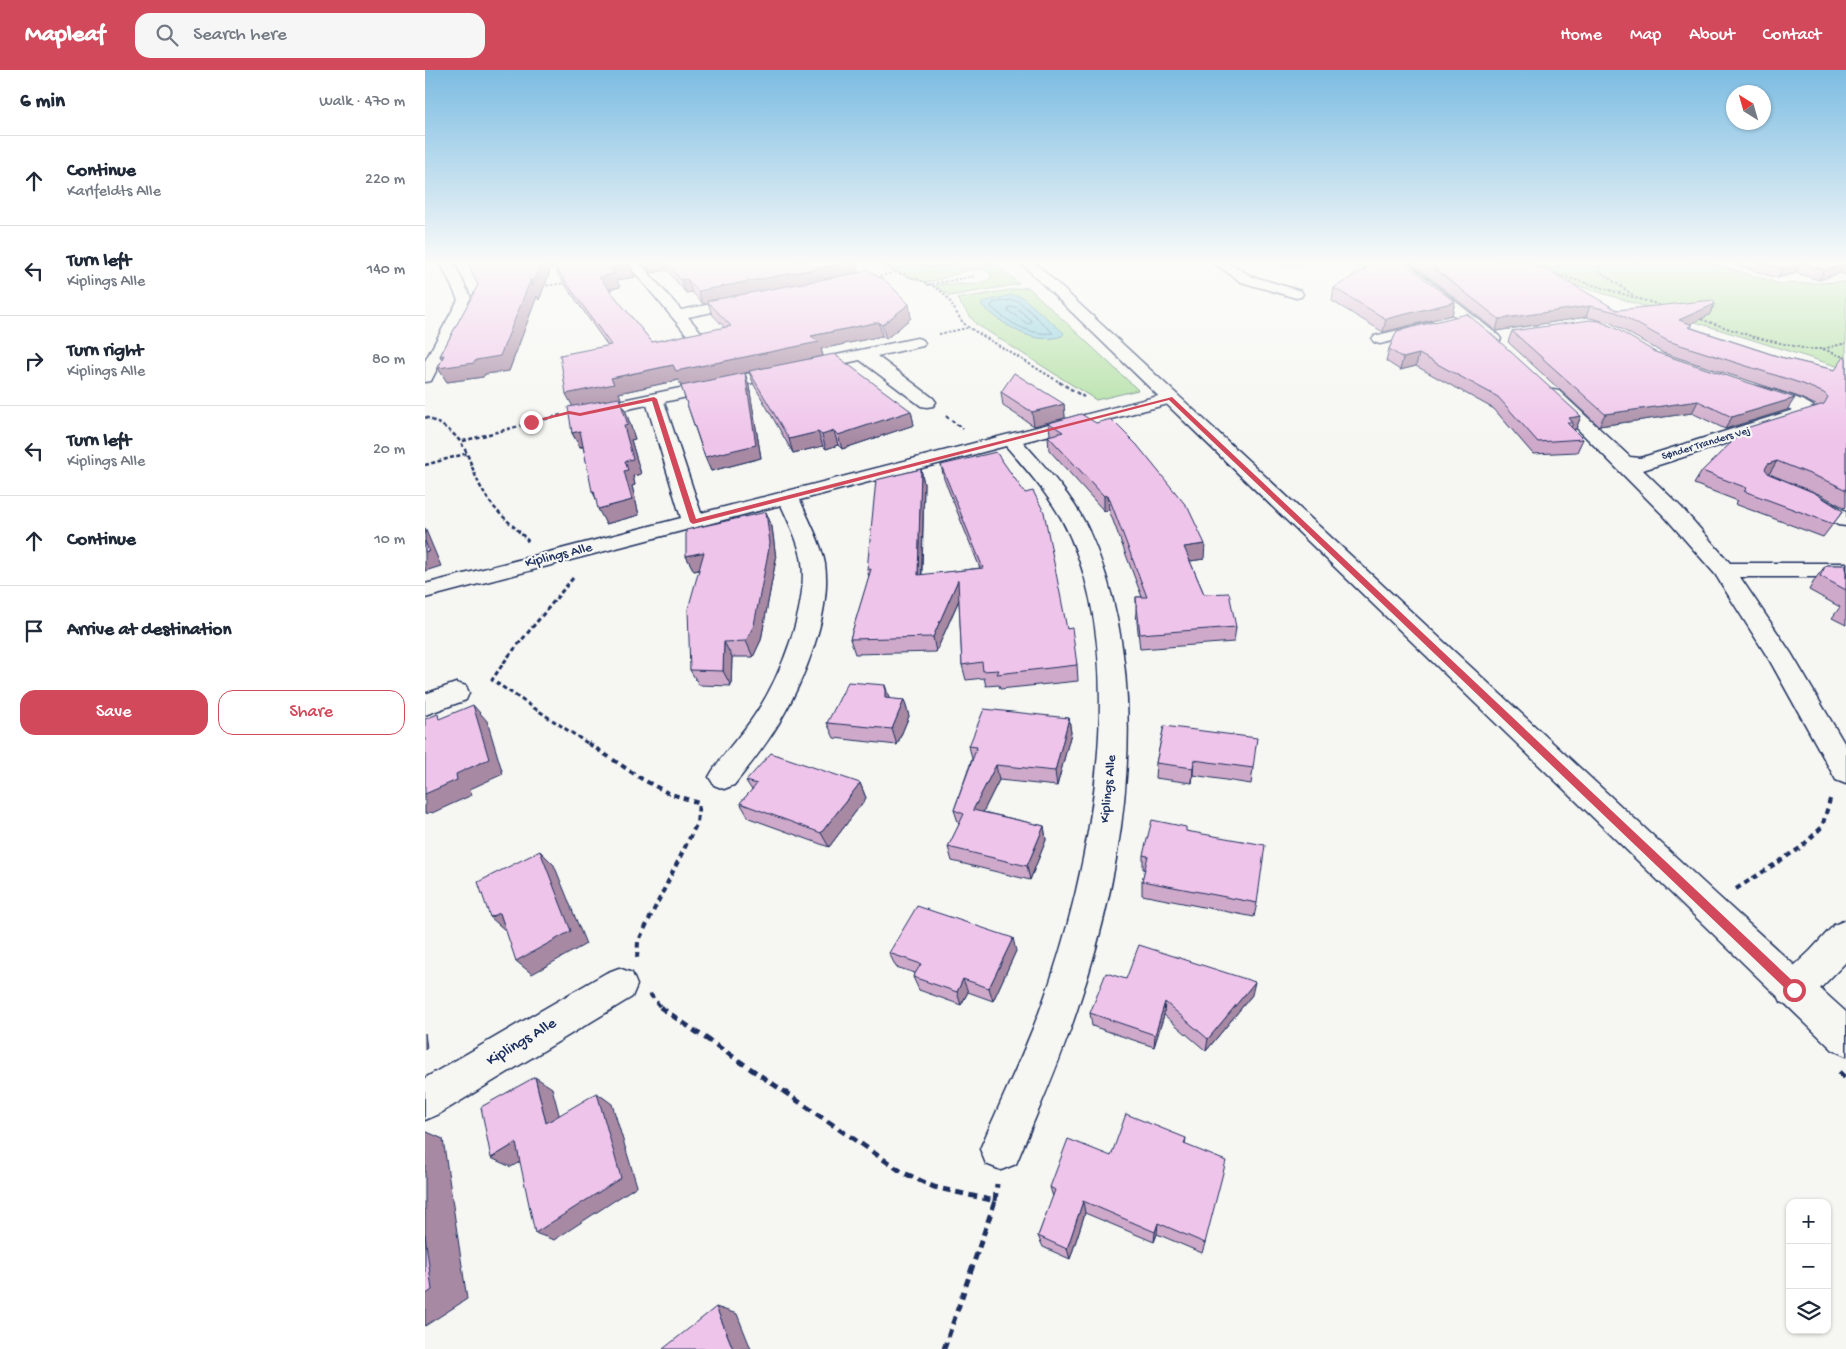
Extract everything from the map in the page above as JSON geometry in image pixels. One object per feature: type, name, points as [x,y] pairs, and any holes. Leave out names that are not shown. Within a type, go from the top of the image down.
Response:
[{"type":"street","points":[[425,378],[454,321]]},
{"type":"street","points":[[682,321],[699,339]]},
{"type":"street","points":[[1089,321],[1794,990],[1846,1037]]},
{"type":"street","points":[[1380,339],[1456,321]]},
{"type":"street","points":[[1471,321],[1503,342]]},
{"type":"street","points":[[580,415],[917,343]]},
{"type":"street","points":[[863,354],[927,402]]},
{"type":"street","points":[[1541,384],[1624,462],[1673,512],[1724,570],[1782,659],[1846,772]]},
{"type":"street","name":"Sønder Tranders Vej","points":[[1624,462],[1641,464],[1809,412],[1789,402],[1744,388]]},
{"type":"street","name":"Kiplings Alle","points":[[425,591],[1170,398]]},
{"type":"street","points":[[654,399],[693,522]]},
{"type":"street","name":"Kiplings Alle","points":[[998,443],[1056,495],[1078,531],[1098,586],[1111,654],[1114,737],[1103,838],[1074,962],[1042,1054],[1001,1149]]},
{"type":"street","points":[[1786,490],[1813,501],[1846,520]]},
{"type":"street","points":[[724,777],[769,716],[795,660],[811,612],[815,571],[803,531],[788,497]]},
{"type":"street","points":[[1724,570],[1846,570]]},
{"type":"street","points":[[425,705],[456,693]]},
{"type":"street","points":[[1794,990],[1823,963],[1846,936]]},
{"type":"street","name":"Kiplings Alle","points":[[425,1100],[634,980]]},
{"type":"path","points":[[962,321],[968,327],[1111,413]]},
{"type":"path","points":[[1704,321],[1754,337],[1807,349],[1823,349],[1846,342]]},
{"type":"path","points":[[1823,349],[1846,358]]},
{"type":"path","points":[[927,402],[998,443]]},
{"type":"path","points":[[463,441],[559,415],[569,413],[580,415]]},
{"type":"path","points":[[425,417],[440,422],[463,441],[486,497],[507,521],[527,539],[534,550],[537,562]]},
{"type":"path","points":[[425,465],[468,453]]},
{"type":"path","points":[[574,576],[507,658],[492,680],[642,779],[668,793],[699,803],[697,823],[638,942],[634,980],[661,1008],[902,1172],[934,1187],[995,1201],[944,1349]]},
{"type":"green space","points":[[973,321],[1001,321],[1029,336],[1051,338],[1062,336],[1022,321],[1064,321],[1138,390],[1096,400]]},
{"type":"green space","points":[[1691,321],[1846,321],[1846,369]]},
{"type":"water","points":[[1001,321],[1050,321],[1064,333],[1062,336],[1039,338],[1029,336]]},
{"type":"building","points":[[459,321],[514,321],[500,356],[476,360],[474,363],[438,368],[444,355],[440,356]]},
{"type":"building","points":[[594,321],[635,321],[652,342],[731,326],[726,321],[888,321],[882,325],[879,322],[811,336],[819,342],[676,371],[673,365],[611,378],[614,384],[566,394],[560,355],[611,345]]},
{"type":"building","points":[[1439,321],[1475,321],[1581,416],[1569,418],[1573,423],[1567,423],[1583,439],[1538,442],[1498,397],[1419,354],[1403,358],[1389,349],[1397,331]]},
{"type":"building","points":[[1585,321],[1599,321],[1615,328],[1655,352],[1795,398],[1732,417],[1698,401],[1605,414],[1512,331]]},
{"type":"building","points":[[1632,321],[1681,321],[1693,325],[1688,327],[1780,357],[1835,370],[1844,357],[1846,358],[1846,490],[1777,461],[1768,464],[1765,469],[1769,474],[1815,493],[1843,511],[1833,524],[1744,491],[1747,488],[1702,471],[1746,428],[1824,404],[1828,397],[1824,393],[1803,384],[1668,341]]},
{"type":"building","points":[[834,354],[911,411],[838,435],[834,431],[822,435],[818,432],[789,439],[749,371]]},
{"type":"building","points":[[745,373],[756,445],[705,457],[681,386]]},
{"type":"building","points":[[1014,373],[1064,404],[1032,412],[1001,392]]},
{"type":"building","points":[[619,398],[628,425],[624,426],[633,459],[625,461],[628,470],[624,471],[632,500],[598,509],[594,491],[592,491],[580,431],[572,433],[568,407]]},
{"type":"building","points":[[1081,414],[1096,423],[1111,419],[1137,445],[1188,508],[1205,544],[1184,547],[1204,594],[1229,593],[1236,627],[1140,634],[1136,597],[1147,597],[1108,495],[1104,496],[1048,436],[1063,432],[1049,423]]},
{"type":"building","points":[[996,452],[1025,493],[1033,491],[1044,512],[1067,629],[1072,628],[1077,665],[997,674],[999,670],[983,671],[982,662],[962,665],[958,580],[933,637],[850,639],[871,569],[867,570],[876,480],[921,469],[918,575],[983,568],[941,465]]},
{"type":"building","points":[[766,512],[770,543],[754,625],[746,641],[724,642],[723,671],[690,670],[688,609],[704,552],[686,556],[686,530]]},
{"type":"building","points":[[425,541],[429,551],[425,552]]},
{"type":"building","points":[[1826,565],[1846,565],[1846,590],[1820,576]]},
{"type":"building","points":[[848,682],[885,685],[885,698],[904,700],[892,729],[827,723]]},
{"type":"building","points":[[473,705],[489,759],[456,774],[457,780],[425,794],[425,719],[438,714],[439,719]]},
{"type":"building","points":[[984,709],[1069,718],[1055,771],[996,765],[973,810],[1044,826],[1027,866],[948,847],[964,814],[954,810],[977,747],[969,746]]},
{"type":"building","points":[[1164,726],[1257,738],[1253,768],[1194,760],[1193,768],[1156,763]]},
{"type":"building","points":[[771,753],[860,783],[821,833],[740,803],[757,784],[746,781]]},
{"type":"building","points":[[1152,820],[1186,827],[1186,831],[1265,845],[1257,903],[1142,881],[1148,856],[1143,855]]},
{"type":"building","points":[[540,851],[571,931],[516,961],[500,913],[490,917],[478,882]]},
{"type":"building","points":[[917,906],[1013,938],[989,988],[963,979],[957,992],[913,977],[921,964],[889,953]]},
{"type":"building","points":[[1139,945],[1255,982],[1208,1039],[1165,1002],[1155,1035],[1090,1013],[1106,973],[1126,979]]},
{"type":"building","points":[[535,1077],[546,1123],[597,1093],[621,1178],[535,1233],[516,1143],[491,1158],[481,1107]]},
{"type":"building","points":[[1126,1114],[1186,1138],[1184,1144],[1226,1161],[1205,1243],[1158,1223],[1155,1232],[1083,1201],[1067,1249],[1038,1236],[1055,1190],[1050,1187],[1068,1139],[1111,1156]]},
{"type":"building","points":[[425,1234],[432,1290],[425,1295]]},
{"type":"building","points":[[716,1307],[733,1349],[663,1349]]},
{"type":"route","points":[[531,422],[569,413],[580,415],[654,399],[693,522],[1170,398],[1794,990]]}]
